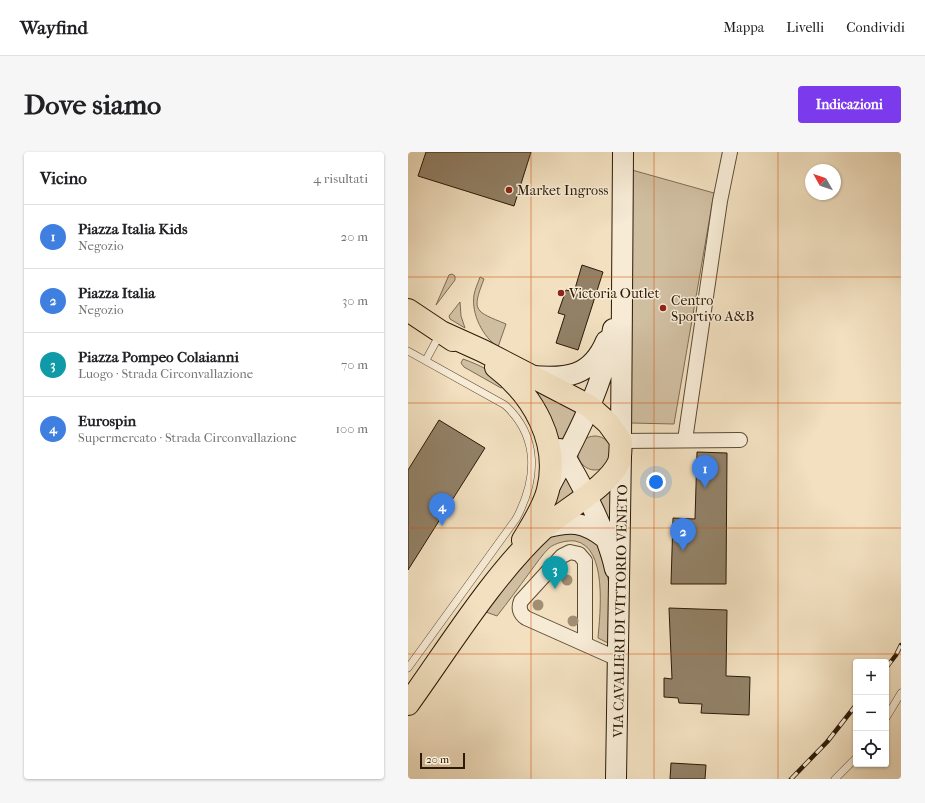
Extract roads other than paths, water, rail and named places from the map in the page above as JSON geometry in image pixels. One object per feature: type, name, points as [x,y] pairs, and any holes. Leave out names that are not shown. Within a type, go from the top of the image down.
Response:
[{"type":"main road","points":[[408,704],[498,580],[536,518],[548,490],[575,439],[589,406],[606,360],[622,266],[623,152]]},
{"type":"main road","name":"VIA CAVALIERI DI VITTORIO VENETO","points":[[616,779],[622,470],[622,266]]},
{"type":"main road","points":[[413,315],[506,375],[525,394],[542,423],[566,458],[605,538],[615,567],[620,598]]},
{"type":"main road","points":[[531,376],[553,378],[566,377],[578,373],[596,358],[605,345],[613,325]]},
{"type":"main road","points":[[441,332],[589,406],[608,423],[621,442],[619,462],[609,476],[544,528],[498,580]]},
{"type":"main road","points":[[542,423],[550,456],[548,490]]},
{"type":"main road","points":[[575,439],[584,431],[593,428],[603,429],[621,442]]},
{"type":"main road","points":[[566,458],[584,475],[592,477],[608,474],[615,468]]},
{"type":"main road","points":[[544,528],[562,523],[583,525],[593,529],[605,538]]},
{"type":"street","points":[[684,440],[720,200],[730,152]]},
{"type":"street","points":[[621,442],[740,440]]},
{"type":"street","points":[[585,644],[585,561],[579,554],[570,552],[562,556],[524,599],[520,609],[523,616],[618,659]]},
{"type":"lane","points":[[426,360],[441,332]]},
{"type":"lane","points":[[408,351],[505,405],[515,414],[523,427],[530,445],[533,466],[524,504],[516,519],[408,668]]},
{"type":"lane","points":[[889,713],[901,693]]},
{"type":"lane","points":[[834,779],[853,761]]},
{"type":"railway","points":[[889,664],[901,645]]},
{"type":"railway","points":[[791,779],[827,742],[853,709]]},
{"type":"place","name":"Market Ingross","points":[[509,190]]},
{"type":"place","name":"Victoria Outlet","points":[[561,293]]},
{"type":"place","name":"Centro Sportivo A&B","points":[[663,308]]},
{"type":"place","name":"Piazza Italia Kids","points":[[705,488]]},
{"type":"place","name":"Eurospin","points":[[442,526]]},
{"type":"place","name":"Piazza Italia","points":[[683,551]]},
{"type":"place","name":"Piazza Pompeo Colaianni","points":[[555,589]]}]
